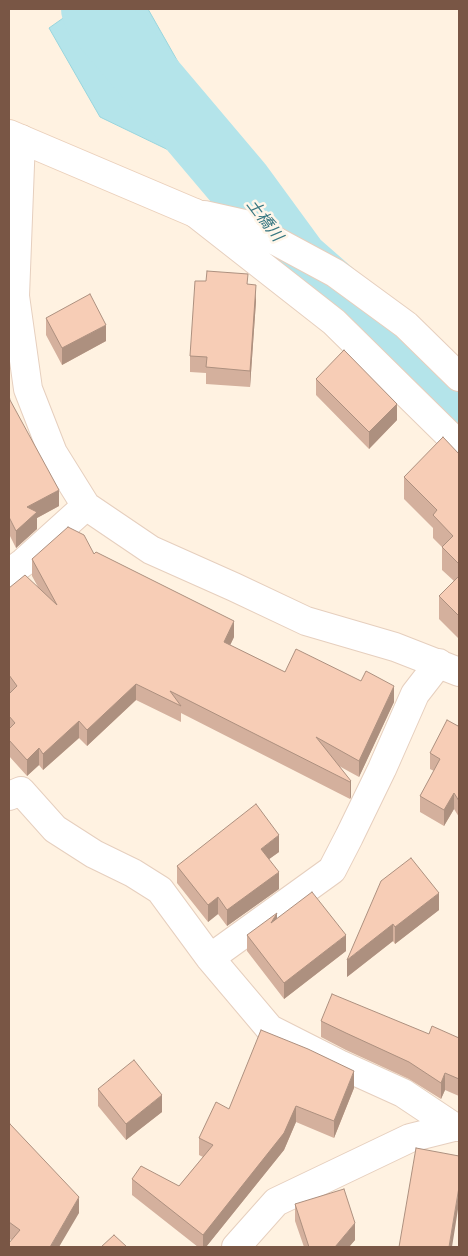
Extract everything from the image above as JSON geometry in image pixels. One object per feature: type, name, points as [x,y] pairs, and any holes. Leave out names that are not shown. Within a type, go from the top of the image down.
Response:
[{"type":"street","points":[[449,668],[395,647],[306,621],[151,550],[86,506],[53,453],[28,389],[15,296],[15,136],[195,213],[244,224],[335,273],[406,325],[459,377]]},
{"type":"street","points":[[195,213],[334,322],[459,445]]},
{"type":"street","points":[[9,573],[24,562],[86,506]]},
{"type":"street","points":[[210,958],[332,870],[382,769],[415,694],[449,668]]},
{"type":"street","points":[[9,796],[21,791],[56,829],[94,854],[133,873],[160,890],[210,958],[270,1029],[402,1093],[457,1127]]},
{"type":"street","points":[[236,1247],[276,1202],[410,1138],[457,1127]]},
{"type":"water","points":[[76,9],[148,9],[244,176],[239,184],[100,117],[49,28]]},
{"type":"building","points":[[207,271],[248,274],[247,284],[256,285],[250,371],[206,367],[207,357],[190,356],[195,281],[206,281]]},
{"type":"building","points":[[90,294],[106,325],[62,348],[46,318]]},
{"type":"building","points":[[344,350],[397,404],[369,432],[316,379]]},
{"type":"building","points":[[9,395],[59,490],[27,507],[37,512],[16,531],[9,517]]},
{"type":"building","points":[[443,437],[459,454],[459,564],[442,547],[453,536],[433,515],[437,510],[404,477]]},
{"type":"building","points":[[68,527],[84,535],[94,554],[96,552],[234,621],[224,642],[285,672],[296,649],[361,681],[366,671],[394,686],[359,761],[316,737],[351,781],[170,691],[181,706],[136,684],[87,730],[79,721],[43,754],[39,748],[27,760],[9,740],[9,729],[15,723],[9,716],[9,694],[17,686],[9,675],[9,588],[25,575],[57,605],[32,559]]},
{"type":"building","points":[[459,576],[459,616],[439,596]]},
{"type":"building","points":[[447,720],[458,726],[459,724],[459,801],[454,793],[444,810],[420,796],[440,759],[430,753]]},
{"type":"building","points":[[256,804],[279,835],[261,849],[279,872],[227,910],[218,897],[208,905],[177,866]]},
{"type":"building","points":[[411,858],[439,893],[395,927],[393,924],[347,960],[381,881]]},
{"type":"building","points":[[312,892],[346,935],[284,983],[247,935],[277,913],[271,923]]},
{"type":"building","points":[[332,994],[429,1034],[432,1026],[459,1038],[459,1079],[445,1073],[441,1083],[409,1062],[321,1021]]},
{"type":"building","points":[[261,1030],[308,1049],[354,1071],[334,1121],[296,1106],[284,1133],[203,1235],[132,1179],[141,1166],[179,1186],[213,1145],[199,1138],[216,1102],[229,1109]]},
{"type":"building","points":[[134,1060],[162,1095],[126,1124],[98,1089]]},
{"type":"building","points":[[10,1124],[79,1197],[50,1247],[9,1247],[9,1243],[20,1230],[9,1222]]},
{"type":"building","points":[[416,1148],[459,1156],[459,1187],[449,1247],[399,1247]]},
{"type":"building","points":[[344,1189],[355,1223],[335,1247],[309,1247],[295,1204]]},
{"type":"building","points":[[114,1235],[127,1247],[101,1247]]},
{"type":"waterway","name":"土橋川","points":[[94,9],[96,15],[239,184],[296,262],[360,318],[459,411]]}]
